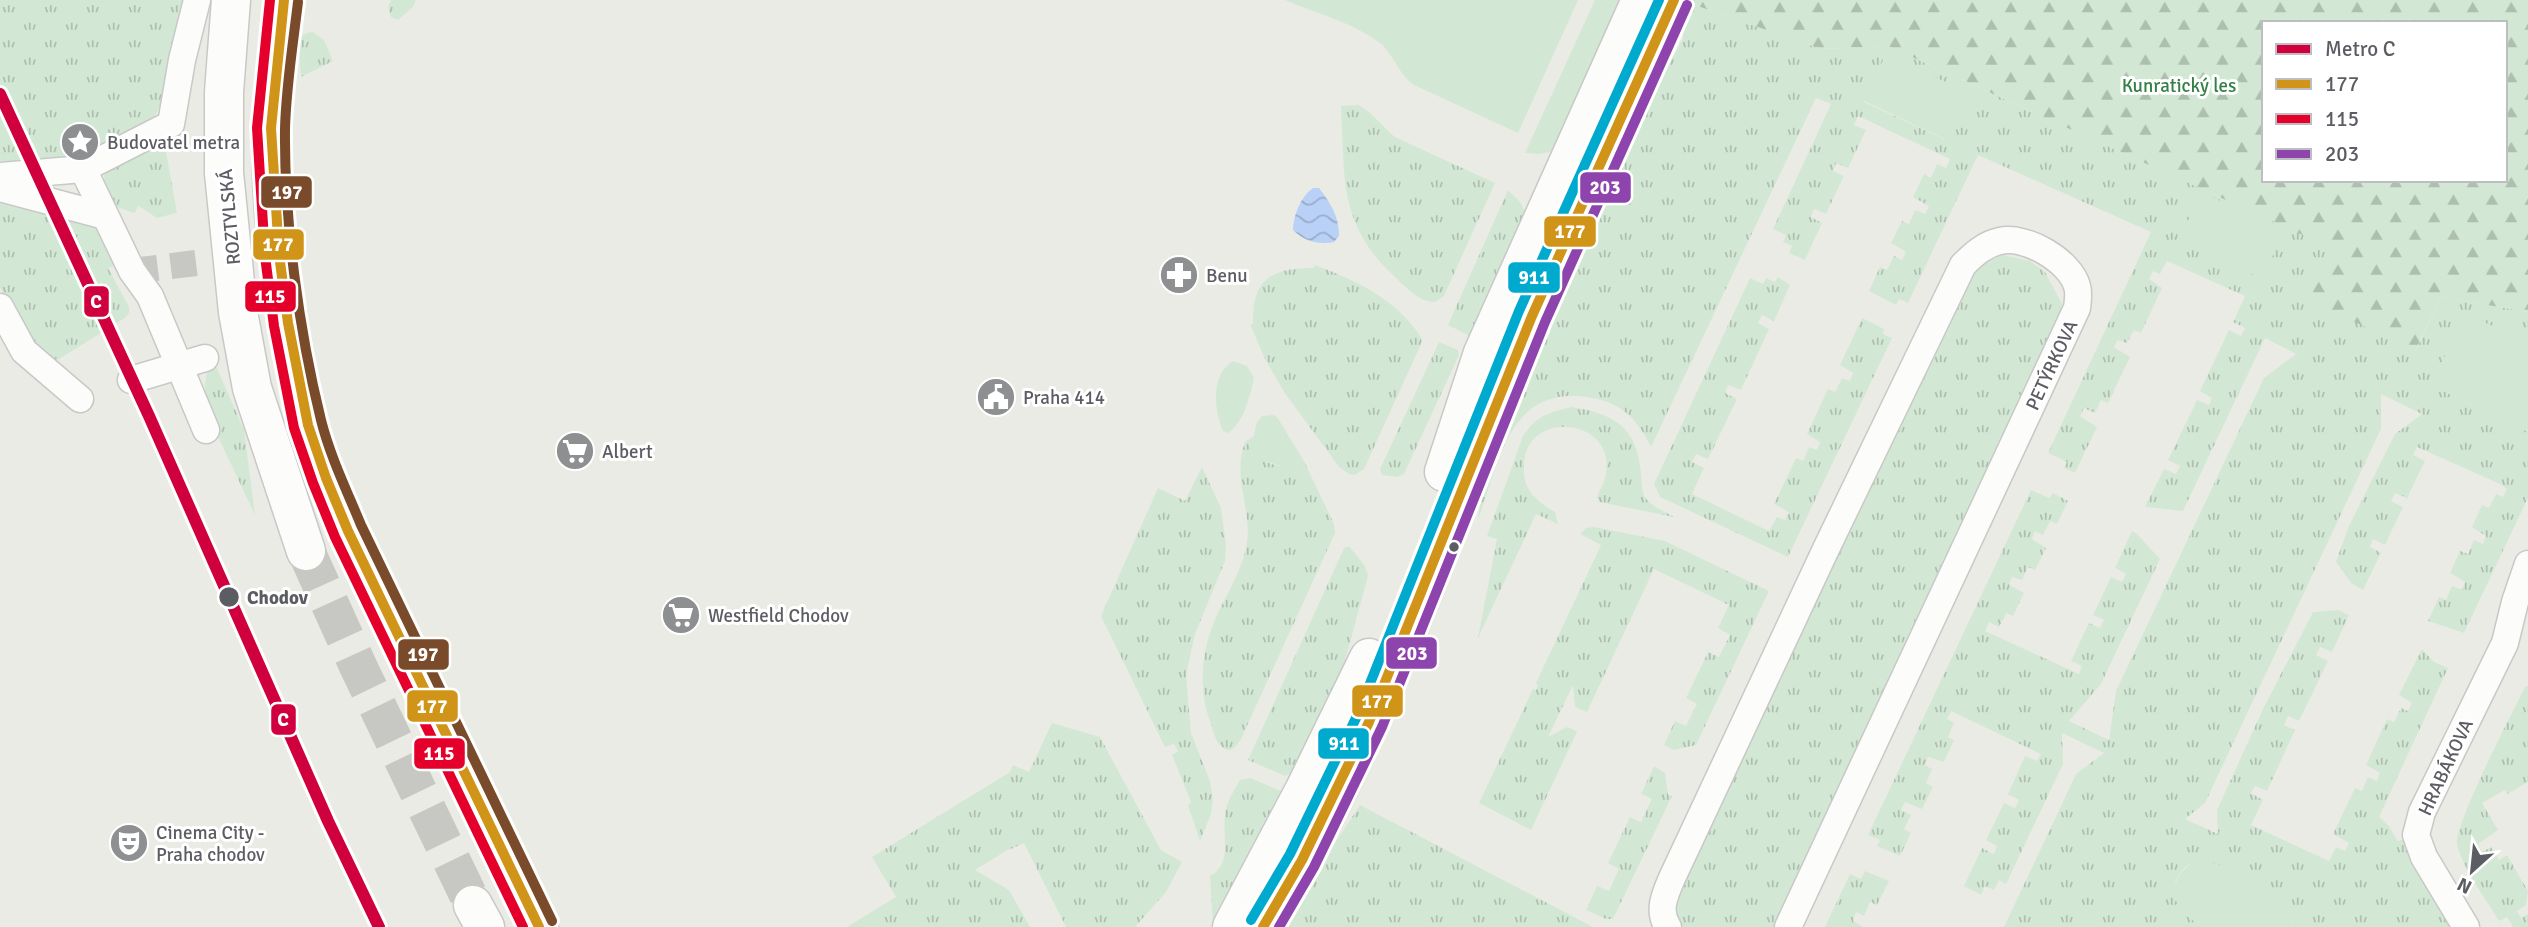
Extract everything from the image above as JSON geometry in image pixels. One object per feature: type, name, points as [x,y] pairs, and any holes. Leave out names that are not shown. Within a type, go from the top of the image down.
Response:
[{"type":"street","points":[[0,176],[83,169],[179,129],[182,60],[197,0]]},
{"type":"street","name":"ROZTYLSKÁ","points":[[231,0],[223,92],[224,173],[237,312],[256,400],[306,551]]},
{"type":"street","points":[[284,0],[271,128],[279,254],[288,323],[308,425],[348,531]]},
{"type":"street","points":[[1232,927],[1360,677],[1404,577],[1445,469],[1483,353],[1641,0]]},
{"type":"street","points":[[1263,927],[1332,804],[1375,709],[1526,332],[1639,87],[1674,0]]},
{"type":"street","points":[[83,169],[132,271],[150,296],[206,430]]},
{"type":"street","points":[[0,188],[105,216]]},
{"type":"street","name":"PETÝRKOVA","points":[[1668,927],[1664,921],[1662,907],[1672,878],[1963,265],[1988,245],[2004,240],[2021,242],[2065,264],[2078,286],[2077,308],[1788,927]]},
{"type":"street","points":[[0,307],[24,351],[80,399]]},
{"type":"street","points":[[131,380],[205,358]]},
{"type":"street","name":"HRABÁKOVA","points":[[2466,927],[2424,857],[2416,835],[2422,812],[2516,641],[2515,602],[2528,564]]},
{"type":"street","points":[[517,883],[539,927]]},
{"type":"green space","points":[[0,0],[188,0],[166,92],[156,114],[149,121],[80,155],[25,162],[0,161]]},
{"type":"green space","points":[[391,0],[416,0],[413,7],[398,20],[391,17],[388,7]]},
{"type":"green space","points":[[1285,0],[1578,0],[1518,133],[1414,85],[1404,76],[1385,48],[1369,36]]},
{"type":"green space","points":[[1595,0],[1629,0],[1556,151],[1525,153]]},
{"type":"green space","name":"Kunratický les","points":[[1691,0],[2528,0],[2528,312],[2441,297],[2415,351],[2307,299],[2329,247],[1888,46],[1821,49],[1689,3]]},
{"type":"green space","points":[[1689,3],[1821,49],[1888,46],[2330,247],[2307,299],[2416,350],[2441,297],[2528,312],[2528,343],[2465,314],[2431,385],[2528,432],[2528,498],[2464,633],[2428,621],[2439,597],[2446,600],[2452,586],[2462,590],[2465,582],[2450,573],[2460,551],[2468,554],[2474,540],[2483,544],[2486,536],[2472,527],[2482,505],[2489,508],[2496,494],[2503,497],[2507,489],[2500,484],[2417,447],[2413,455],[2425,461],[2407,498],[2395,493],[2391,501],[2403,507],[2385,545],[2373,539],[2370,547],[2381,553],[2363,590],[2351,583],[2336,562],[2348,528],[2395,434],[2422,414],[2381,394],[2381,429],[2205,803],[2185,819],[2218,834],[2217,810],[2263,709],[2313,612],[2338,610],[2349,615],[2332,652],[2320,647],[2316,655],[2328,661],[2299,721],[2288,716],[2284,725],[2295,730],[2267,791],[2255,786],[2251,793],[2263,800],[2251,825],[2329,861],[2336,847],[2345,851],[2349,843],[2333,834],[2355,788],[2362,791],[2368,777],[2377,781],[2380,773],[2366,765],[2387,719],[2394,722],[2401,708],[2408,711],[2412,703],[2399,695],[2422,649],[2434,662],[2448,668],[2379,817],[2398,841],[2416,835],[2466,927],[2291,927],[2294,919],[2197,859],[2184,868],[2175,882],[2195,922],[2205,927],[2004,927],[2076,774],[2104,753],[2062,733],[2063,764],[2006,884],[1999,880],[1994,890],[1985,886],[1981,895],[1964,886],[1982,848],[1994,854],[1997,846],[1986,840],[2004,803],[2015,808],[2019,800],[2008,794],[2025,756],[2037,761],[2041,754],[1951,711],[1947,719],[1954,723],[1948,737],[1954,740],[1944,762],[1928,757],[1925,765],[1932,769],[1926,783],[1933,787],[1922,809],[1905,802],[1901,810],[1911,815],[1904,829],[1911,833],[1900,856],[1877,846],[1880,840],[1868,835],[2031,490],[2049,498],[2053,493],[2068,501],[2057,524],[2050,521],[2043,535],[2035,531],[2032,539],[2046,548],[2035,570],[2028,567],[2022,580],[2012,577],[2009,585],[2024,593],[2013,616],[2006,613],[1999,627],[1989,622],[1985,631],[2079,674],[2082,666],[2071,661],[2089,623],[2100,628],[2104,620],[2093,615],[2111,577],[2122,582],[2126,574],[2115,568],[2132,531],[2160,559],[2101,684],[2069,721],[2109,740],[2116,691],[2264,378],[2296,354],[2265,338],[2183,511],[2145,507],[2164,469],[2176,474],[2180,466],[2168,460],[2197,400],[2209,405],[2212,398],[2200,391],[2229,330],[2241,336],[2245,328],[2233,322],[2245,296],[2167,261],[2160,274],[2153,271],[2149,279],[2162,288],[2141,333],[2134,330],[2127,343],[2118,340],[2114,347],[2130,357],[2108,403],[2101,400],[2095,413],[2084,408],[2080,416],[2097,427],[2075,473],[2064,468],[2067,462],[2048,453],[2151,232],[1978,155],[1908,303],[1899,299],[1896,305],[1869,291],[1880,267],[1887,270],[1894,256],[1902,260],[1906,252],[1891,243],[1902,221],[1909,224],[1915,210],[1925,214],[1929,206],[1913,197],[1924,174],[1931,178],[1937,164],[1946,168],[1950,159],[1858,116],[1854,125],[1866,130],[1848,168],[1836,163],[1833,171],[1844,176],[1826,214],[1814,209],[1811,217],[1822,223],[1805,260],[1789,253],[1792,246],[1783,242],[1786,235],[1773,229],[1831,104],[1816,98],[1651,447],[1628,414],[1603,400],[1564,396],[1542,402],[1525,414],[1512,431],[1493,474],[1478,520],[1485,468],[1541,334],[1550,334],[1554,294],[1625,140],[1683,39],[1682,20]],"holes":[[[1886,54],[1946,140],[1864,102]]]},
{"type":"green space","points":[[313,32],[324,40],[333,61],[301,77],[301,37]]},
{"type":"green space","points":[[1886,54],[1969,93],[1947,140],[1864,101]]},
{"type":"green space","points":[[1358,105],[1395,137],[1495,183],[1444,296],[1435,302],[1411,292],[1379,261],[1355,221],[1345,180],[1341,106]]},
{"type":"green space","points":[[156,145],[166,152],[177,213],[157,218],[138,206],[135,213],[113,204],[104,189],[105,172]]},
{"type":"green space","points":[[1508,190],[1521,203],[1527,217],[1476,339],[1448,325]]},
{"type":"green space","points":[[2201,192],[2284,231],[2262,279],[2179,240]]},
{"type":"green space","points":[[0,201],[103,225],[120,264],[108,268],[129,307],[125,318],[56,361],[46,361],[38,354],[0,288]]},
{"type":"green space","points":[[2003,255],[2030,261],[2045,272],[2062,304],[2060,325],[1780,927],[1683,927],[1675,907],[1678,887],[1961,282],[1983,262]]},
{"type":"green space","points":[[1315,265],[1374,292],[1387,301],[1411,323],[1422,342],[1364,469],[1355,475],[1339,467],[1284,392],[1264,357],[1250,324],[1253,324],[1256,296],[1267,279],[1286,270],[1313,268]]},
{"type":"green space","points":[[1778,277],[1790,285],[1774,321],[1762,315],[1758,323],[1769,329],[1741,390],[1728,385],[1725,393],[1737,399],[1708,459],[1696,454],[1692,462],[1704,468],[1692,494],[1769,531],[1777,517],[1785,520],[1789,512],[1774,504],[1796,458],[1803,461],[1809,447],[1817,450],[1820,442],[1807,434],[1828,389],[1835,392],[1842,378],[1850,381],[1853,373],[1840,365],[1862,318],[1884,329],[1883,334],[1892,338],[1788,557],[1660,497],[1654,484],[1750,278],[1763,284],[1766,278],[1775,282]]},
{"type":"green space","points":[[2465,313],[2528,343],[2528,432],[2431,385]]},
{"type":"green space","points":[[1439,342],[1458,350],[1459,355],[1404,474],[1397,477],[1382,475],[1380,469]]},
{"type":"green space","points":[[209,350],[244,430],[255,515],[203,405]]},
{"type":"green space","points":[[1233,361],[1247,366],[1254,378],[1242,416],[1228,433],[1223,431],[1220,423],[1216,393],[1220,375]]},
{"type":"green space","points":[[1572,407],[1612,419],[1629,434],[1639,458],[1645,497],[1674,517],[1599,502],[1597,497],[1604,483],[1606,457],[1598,442],[1585,431],[1569,427],[1552,429],[1537,436],[1527,451],[1525,479],[1534,496],[1555,512],[1558,524],[1536,514],[1478,638],[1497,539],[1487,536],[1523,436],[1544,416]]},
{"type":"green space","points":[[1262,416],[1277,417],[1303,459],[1295,467],[1289,468],[1256,459],[1245,442],[1254,436],[1256,424]]},
{"type":"green space","points":[[1245,442],[1261,459],[1279,466],[1295,467],[1303,459],[1334,524],[1335,533],[1241,739],[1234,748],[1228,750],[1219,744],[1213,732],[1206,710],[1203,674],[1212,627],[1240,568],[1246,548],[1248,534],[1240,469]]},
{"type":"green space","points":[[1202,467],[1221,508],[1226,545],[1225,561],[1195,634],[1186,675],[1191,733],[1210,781],[1213,799],[1211,814],[1200,841],[1188,805],[1191,802],[1172,755],[1178,751],[1174,744],[1165,747],[1101,616],[1158,488],[1185,501]]},
{"type":"green space","points":[[1594,527],[1665,541],[1769,591],[1696,745],[1674,750],[1664,745],[1675,721],[1686,726],[1697,704],[1686,698],[1708,652],[1719,657],[1730,635],[1718,628],[1729,605],[1654,569],[1587,712],[1575,707],[1573,685],[1548,737],[1567,727],[1577,731],[1531,830],[1479,803],[1533,689],[1536,690],[1536,683],[1601,545],[1580,534],[1586,528]]},
{"type":"green space","points":[[1349,546],[1365,566],[1368,576],[1342,672],[1290,774],[1285,776],[1248,760],[1344,548]]},
{"type":"green space","points":[[2528,686],[2528,782],[2508,794],[2505,790],[2482,803],[2498,830],[2478,844],[2482,852],[2491,847],[2499,860],[2507,855],[2528,891],[2526,905],[2517,911],[2521,918],[2528,914],[2528,927],[2513,927],[2507,917],[2499,921],[2469,874],[2457,845],[2458,834],[2474,793],[2525,687]]},
{"type":"green space","points":[[1052,723],[1100,737],[1161,850],[1182,862],[1166,892],[1135,927],[1066,927],[1024,843],[975,870],[1009,890],[1030,927],[847,927],[896,897],[872,857],[1010,772],[1013,765],[1029,772]]},
{"type":"green space","points":[[1654,766],[1665,773],[1668,795],[1672,796],[1613,919],[1606,919],[1586,910],[1597,886],[1609,891],[1619,869],[1608,863],[1630,817],[1641,822],[1652,799],[1641,794]]},
{"type":"green space","points":[[1250,778],[1281,791],[1288,797],[1213,927],[1210,876],[1217,871],[1224,857],[1226,810],[1240,780]]},
{"type":"green space","points":[[1360,805],[1593,927],[1287,927],[1325,858]]},
{"type":"green space","points":[[2197,859],[2242,873],[2282,895],[2294,919],[2291,927],[2205,927],[2193,920],[2178,905],[2175,886],[2186,868]]},
{"type":"green space","points":[[1865,871],[1889,881],[1877,905],[1870,902],[1864,916],[1856,912],[1853,921],[1863,927],[1825,927],[1850,874],[1861,879]]},
{"type":"water","points":[[1313,188],[1319,188],[1336,216],[1339,236],[1334,242],[1312,241],[1293,230],[1299,207]]},
{"type":"tunnel","points":[[132,271],[196,263]]},
{"type":"tunnel","points":[[348,531],[517,883]]},
{"type":"tunnel","points":[[306,551],[473,905]]},
{"type":"metro line","name":"C","points":[[0,94],[149,416],[328,821],[379,927]]},
{"type":"transit line","name":"115","points":[[270,0],[257,128],[265,256],[274,326],[294,428],[335,537],[523,927]]},
{"type":"transit line","name":"177","points":[[284,0],[271,128],[279,254],[288,323],[308,425],[348,531],[539,927]]},
{"type":"transit line","name":"911","points":[[1251,920],[1290,854],[1357,716],[1519,311],[1659,0]]},
{"type":"transit line","name":"177","points":[[1263,927],[1302,860],[1369,722],[1532,316],[1674,0]]},
{"type":"transit line","name":"197","points":[[298,2],[285,129],[287,201],[294,276],[321,420],[361,525],[552,921]]},
{"type":"transit line","name":"203","points":[[1279,927],[1314,867],[1382,727],[1545,322],[1687,5]]},
{"type":"place","name":"Budovatel metra","points":[[80,142]]},
{"type":"place","name":"Benu","points":[[1179,275]]},
{"type":"place","name":"Praha 414","points":[[996,397]]},
{"type":"place","name":"Albert","points":[[575,451]]},
{"type":"place","name":"Chodov","points":[[229,597]]},
{"type":"place","name":"Westfield Chodov","points":[[681,615]]},
{"type":"place","name":"Cinema City - Praha chodov","points":[[129,843]]}]
